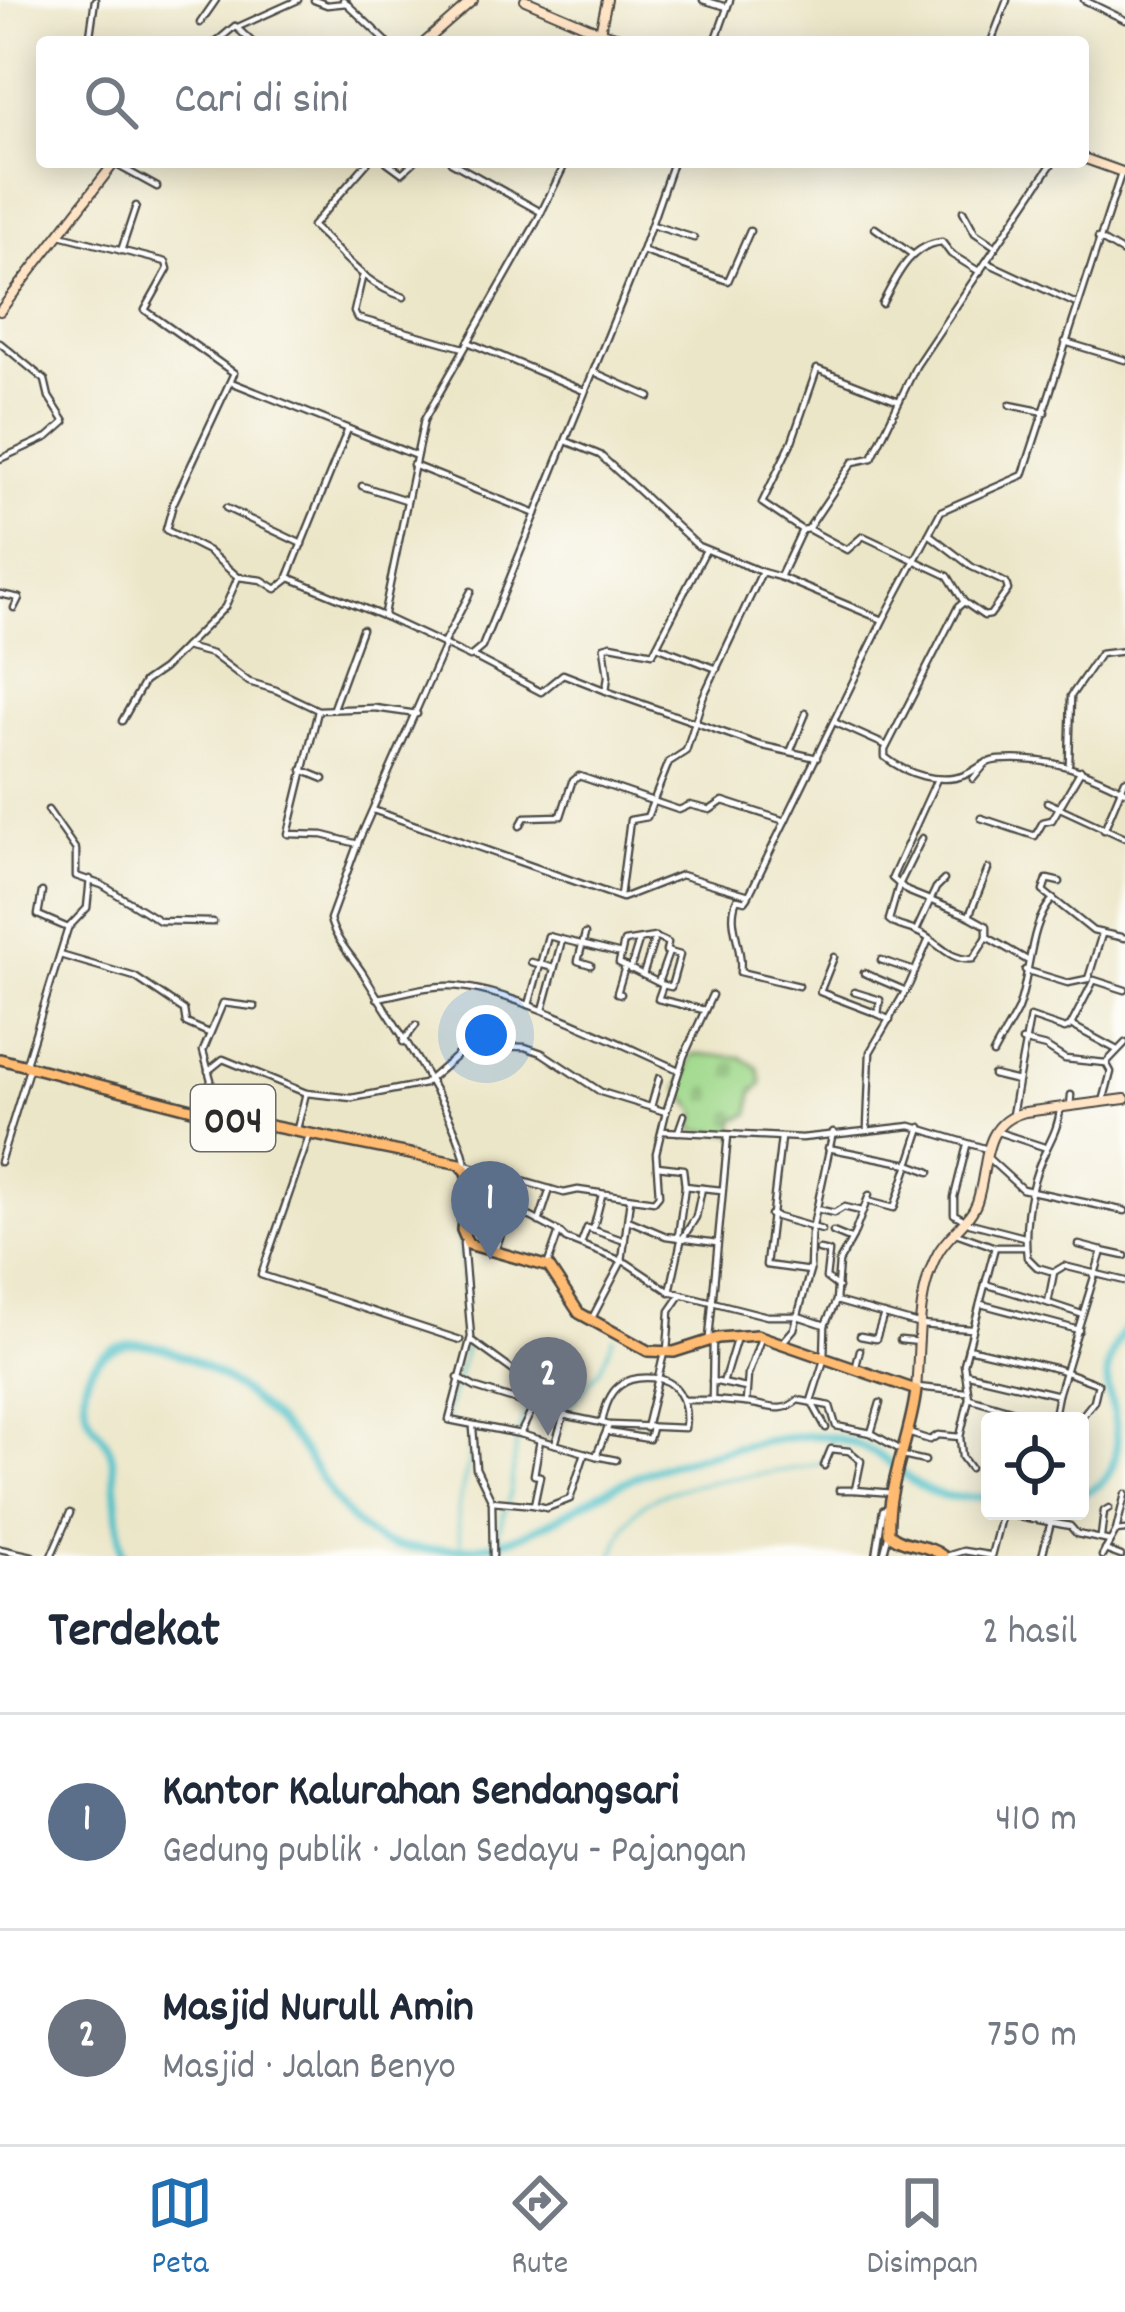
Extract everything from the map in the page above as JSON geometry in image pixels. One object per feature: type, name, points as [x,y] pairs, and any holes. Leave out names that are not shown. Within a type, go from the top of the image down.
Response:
[{"type":"main road","name":"004","points":[[0,1059],[203,1112],[466,1166]]},
{"type":"main road","points":[[466,1166],[463,1238],[470,1245],[547,1266],[573,1307],[648,1351],[666,1353],[711,1339],[762,1336],[916,1389],[910,1434],[896,1474],[889,1533],[899,1541],[945,1556]]},
{"type":"street","points":[[90,36],[95,0]]},
{"type":"street","points":[[200,22],[216,0]]},
{"type":"street","points":[[222,36],[231,27],[298,0]]},
{"type":"street","points":[[314,0],[327,5],[345,2],[381,36]]},
{"type":"street","points":[[432,36],[473,0]]},
{"type":"street","points":[[525,0],[597,36]]},
{"type":"street","points":[[599,36],[608,0]]},
{"type":"street","points":[[704,0],[729,4],[718,36]]},
{"type":"street","points":[[993,36],[1006,0]]},
{"type":"street","points":[[1084,0],[1125,20]]},
{"type":"street","points":[[238,28],[245,36]]},
{"type":"street","points":[[800,986],[740,972],[742,956],[732,911],[738,898],[745,901],[787,822],[883,620],[943,508],[1022,476],[1125,159]]},
{"type":"street","points":[[1089,160],[1124,172]]},
{"type":"street","points":[[0,311],[111,168]]},
{"type":"street","points":[[124,168],[157,187]]},
{"type":"street","points":[[363,168],[312,224],[362,278],[404,297]]},
{"type":"street","points":[[463,168],[542,212]]},
{"type":"street","points":[[385,617],[415,455],[434,397],[563,168]]},
{"type":"street","points":[[474,657],[538,514],[671,168]]},
{"type":"street","points":[[780,577],[805,530],[854,462],[872,458],[916,366],[1049,168]]},
{"type":"street","points":[[121,250],[136,206]]},
{"type":"street","points":[[963,211],[975,232],[996,247]]},
{"type":"street","points":[[652,225],[694,238]]},
{"type":"street","points":[[875,228],[913,255]]},
{"type":"street","points":[[642,251],[728,281],[750,231]]},
{"type":"street","points":[[60,235],[168,264],[145,310],[235,373],[165,528],[208,551],[238,577],[262,580],[276,589],[289,579],[348,429]]},
{"type":"street","points":[[1098,238],[1125,254]]},
{"type":"street","points":[[882,304],[913,255],[925,246],[942,242],[951,254],[980,272]]},
{"type":"street","points":[[986,262],[1076,304]]},
{"type":"street","points":[[362,278],[354,312],[357,318],[466,345],[586,392]]},
{"type":"street","points":[[1065,342],[1125,360]]},
{"type":"street","points":[[0,343],[42,376],[62,415],[61,430],[0,459]]},
{"type":"street","points":[[899,401],[817,369],[792,442],[762,502],[847,550],[863,536],[914,560],[950,578],[964,602],[990,616],[1003,602],[1008,584],[972,567],[928,533]]},
{"type":"street","points":[[594,372],[650,397]]},
{"type":"street","points":[[231,382],[415,455]]},
{"type":"street","points":[[1010,405],[1045,412]]},
{"type":"street","points":[[566,441],[600,455],[706,550],[883,620]]},
{"type":"street","points":[[413,465],[538,514]]},
{"type":"street","points":[[362,486],[406,500]]},
{"type":"street","points":[[226,508],[302,544]]},
{"type":"street","points":[[606,691],[604,647],[650,655],[706,550]]},
{"type":"street","points":[[620,898],[629,823],[647,817],[669,762],[686,751],[695,720],[762,572]]},
{"type":"street","points":[[122,721],[144,682],[226,607],[238,577]]},
{"type":"street","points":[[289,579],[385,617],[542,692],[563,674],[759,745],[818,758]]},
{"type":"street","points":[[471,590],[331,908],[330,925],[445,1112],[466,1166],[550,1189],[656,1200],[666,1112],[712,995]]},
{"type":"street","points":[[0,594],[19,598],[14,608]]},
{"type":"street","points":[[964,602],[949,618],[884,754],[893,763],[938,779],[968,774],[987,762],[1069,764],[1123,790]]},
{"type":"street","points":[[332,710],[368,613]]},
{"type":"street","points":[[657,646],[717,669]]},
{"type":"street","points":[[185,647],[212,654],[249,682],[319,710],[375,708],[417,714]]},
{"type":"street","points":[[1069,764],[1072,693],[1100,654],[1125,651]]},
{"type":"street","points":[[319,710],[288,834],[323,835],[358,844]]},
{"type":"street","points":[[791,751],[806,713]]},
{"type":"street","points":[[836,723],[888,746]]},
{"type":"street","points":[[973,779],[987,762]]},
{"type":"street","points":[[302,770],[325,779]]},
{"type":"street","points":[[981,818],[1033,837],[1043,821],[1052,820],[1081,770]]},
{"type":"street","points":[[520,826],[525,817],[561,816],[572,782],[579,776],[679,810],[690,805],[710,810],[724,801],[787,822]]},
{"type":"street","points":[[922,838],[898,885],[888,919],[895,927],[916,931],[968,962],[987,938],[987,926],[898,885],[892,875],[938,779]]},
{"type":"street","points":[[1104,830],[1125,780]]},
{"type":"street","points":[[1047,802],[1125,838]]},
{"type":"street","points":[[48,810],[76,850],[74,875],[90,879],[160,920],[213,922]]},
{"type":"street","points":[[373,810],[620,898],[680,875],[748,895]]},
{"type":"street","points":[[969,916],[988,868]]},
{"type":"street","points":[[0,1162],[68,928],[86,911],[90,879]]},
{"type":"street","points":[[1060,882],[1048,879],[1043,888],[1102,934],[1125,938]]},
{"type":"street","points":[[916,931],[944,880]]},
{"type":"street","points":[[42,892],[38,915],[68,928]]},
{"type":"street","points":[[994,1054],[1018,1009],[1027,960],[1044,909],[1053,898]]},
{"type":"street","points":[[585,934],[578,961],[591,965]]},
{"type":"street","points":[[1018,1009],[1065,1029],[1071,1025],[1102,934]]},
{"type":"street","points":[[562,940],[547,1012],[526,1003],[548,936],[621,954]]},
{"type":"street","points":[[643,975],[655,937]]},
{"type":"street","points":[[669,952],[680,955],[670,987],[661,983],[643,975],[627,968],[619,963],[626,940],[663,938],[669,952],[661,983],[658,999],[704,1010]]},
{"type":"street","points":[[987,938],[1027,960]]},
{"type":"street","points":[[867,1128],[870,1052],[906,992],[929,939]]},
{"type":"street","points":[[621,994],[617,993],[639,941]]},
{"type":"street","points":[[60,955],[140,980],[184,1010],[186,1023],[209,1033]]},
{"type":"street","points":[[834,957],[820,992],[890,1020]]},
{"type":"street","points":[[881,960],[914,971]]},
{"type":"street","points":[[531,962],[554,968]]},
{"type":"street","points":[[1025,970],[1125,990]]},
{"type":"street","points":[[864,973],[906,992]]},
{"type":"street","points":[[377,998],[460,987],[512,1000],[679,1070]]},
{"type":"street","points":[[854,992],[881,1001],[878,1014]]},
{"type":"street","points":[[203,1112],[211,1082],[202,1057],[224,1002],[255,1007]]},
{"type":"street","points":[[1012,1115],[1030,1017]]},
{"type":"street","points":[[403,1042],[416,1025]]},
{"type":"street","points":[[1071,1025],[1117,1050]]},
{"type":"street","points":[[1022,1041],[1065,1058],[1106,1063]]},
{"type":"street","points":[[1106,1063],[1125,1042]]},
{"type":"street","points":[[208,1071],[223,1059],[306,1094],[352,1098],[427,1082],[469,1045],[515,1045],[542,1053],[601,1092],[666,1112]]},
{"type":"street","points":[[1104,1102],[1111,1072],[1106,1063]]},
{"type":"street","points":[[994,1075],[1018,1081]]},
{"type":"street","points":[[651,1107],[659,1078]]},
{"type":"street","points":[[297,1131],[306,1094]]},
{"type":"street","points":[[1054,1272],[1032,1263],[1026,1237],[1037,1170],[1071,1094]]},
{"type":"street","points":[[1015,1412],[967,1395],[916,1389],[928,1274],[977,1202],[993,1130],[1012,1115],[1125,1099]]},
{"type":"street","points":[[678,1132],[684,1115]]},
{"type":"street","points":[[826,1428],[811,1401],[824,1360],[825,1325],[836,1301],[839,1262],[868,1198],[894,1208],[921,1127]]},
{"type":"street","points":[[662,1131],[809,1138],[867,1128],[921,1127],[988,1153],[1022,1189],[1125,1211]]},
{"type":"street","points":[[993,1130],[1047,1148]]},
{"type":"street","points":[[782,1342],[794,1329],[810,1271],[815,1249],[812,1227],[833,1132]]},
{"type":"street","points":[[310,1134],[262,1275],[460,1340]]},
{"type":"street","points":[[712,1400],[711,1304],[728,1135]]},
{"type":"street","points":[[781,1137],[766,1265],[810,1271]]},
{"type":"street","points":[[967,1145],[954,1214],[1026,1237]]},
{"type":"street","points":[[828,1148],[930,1172]]},
{"type":"street","points":[[657,1166],[684,1170],[680,1237],[670,1292]]},
{"type":"street","points":[[467,1196],[494,1192],[500,1176]]},
{"type":"street","points":[[495,1252],[520,1181]]},
{"type":"street","points":[[685,1186],[722,1190]]},
{"type":"street","points":[[680,1237],[696,1216],[702,1188]]},
{"type":"street","points":[[539,1222],[550,1189]]},
{"type":"street","points":[[593,1230],[602,1193]]},
{"type":"street","points":[[467,1196],[539,1222],[622,1261],[670,1292],[825,1325]]},
{"type":"street","points":[[591,1320],[622,1261],[630,1199]]},
{"type":"street","points":[[817,1209],[863,1211]]},
{"type":"street","points":[[770,1215],[823,1230]]},
{"type":"street","points":[[628,1220],[663,1235],[717,1243]]},
{"type":"street","points":[[581,1244],[587,1228],[624,1241]]},
{"type":"street","points":[[547,1266],[559,1232]]},
{"type":"street","points":[[833,1232],[851,1240]]},
{"type":"street","points":[[953,1232],[995,1246],[1026,1246]]},
{"type":"street","points":[[463,1238],[470,1340],[448,1416],[454,1423],[616,1460]]},
{"type":"street","points":[[1079,1245],[1125,1256]]},
{"type":"street","points":[[970,1468],[962,1457],[960,1437],[967,1395],[965,1373],[995,1246]]},
{"type":"street","points":[[815,1249],[829,1252],[826,1278],[838,1287]]},
{"type":"street","points":[[1053,1412],[1102,1251]]},
{"type":"street","points":[[1048,1303],[1054,1272],[1064,1266],[1125,1281]]},
{"type":"street","points":[[985,1284],[1083,1315]]},
{"type":"street","points":[[458,1378],[534,1408],[649,1439],[670,1311],[681,1295]]},
{"type":"street","points":[[836,1301],[921,1324],[974,1329]]},
{"type":"street","points":[[981,1304],[1078,1330]]},
{"type":"street","points":[[860,1336],[875,1339],[884,1315]]},
{"type":"street","points":[[723,1383],[737,1335]]},
{"type":"street","points":[[746,1402],[762,1336]]},
{"type":"street","points":[[470,1340],[551,1396],[564,1415]]},
{"type":"street","points":[[900,1340],[920,1342]]},
{"type":"street","points":[[968,1348],[1066,1373],[1099,1387],[1085,1412]]},
{"type":"street","points":[[854,1371],[860,1350]]},
{"type":"street","points":[[653,1367],[657,1378]]},
{"type":"street","points":[[965,1373],[1058,1395]]},
{"type":"street","points":[[596,1456],[606,1427],[607,1399],[622,1383],[669,1381],[685,1400],[685,1428],[606,1427]]},
{"type":"street","points":[[712,1381],[746,1388]]},
{"type":"street","points":[[685,1400],[746,1402],[777,1410],[796,1400],[811,1401],[833,1408],[839,1427],[871,1433],[904,1455],[925,1461]]},
{"type":"street","points":[[871,1433],[880,1403]]},
{"type":"street","points":[[518,1434],[534,1408]]},
{"type":"street","points":[[555,1444],[564,1415]]},
{"type":"street","points":[[473,1426],[476,1468],[493,1501],[492,1554]]},
{"type":"street","points":[[910,1434],[930,1440],[938,1435],[960,1437]]},
{"type":"street","points":[[534,1504],[540,1440]]},
{"type":"street","points":[[824,1466],[831,1449],[856,1455],[861,1462],[856,1490]]},
{"type":"street","points":[[493,1501],[547,1508],[570,1499],[585,1453]]},
{"type":"street","points":[[839,1490],[893,1493]]},
{"type":"street","points":[[1121,1556],[1103,1553],[1116,1531],[1125,1494]]},
{"type":"street","points":[[880,1556],[883,1510],[890,1507]]},
{"type":"street","points":[[1101,1537],[1108,1508]]},
{"type":"street","points":[[51,1556],[70,1514]]},
{"type":"street","points":[[945,1556],[962,1551],[992,1556],[999,1514],[1070,1526],[1077,1534],[1110,1541]]},
{"type":"street","points":[[1042,1556],[1051,1522]]},
{"type":"street","points":[[1116,1531],[1125,1530]]},
{"type":"street","points":[[880,1556],[889,1533]]},
{"type":"street","points":[[0,1549],[32,1556]]},
{"type":"green space","points":[[693,1054],[741,1057],[758,1068],[762,1083],[752,1094],[750,1114],[735,1120],[734,1134],[693,1130],[697,1112],[679,1089]]},
{"type":"waterway","points":[[458,1228],[466,1302]]},
{"type":"waterway","points":[[1089,1490],[1105,1479],[1116,1454],[1108,1368],[1125,1330]]},
{"type":"waterway","points":[[564,1414],[600,1369],[614,1337]]},
{"type":"waterway","points":[[122,1556],[112,1457],[90,1419],[84,1392],[98,1360],[130,1344],[174,1352],[237,1387],[291,1436],[351,1519],[378,1540],[394,1545],[462,1549],[495,1543],[524,1534],[665,1466],[750,1444],[818,1435],[856,1444],[935,1493],[981,1496]]},
{"type":"waterway","points":[[464,1553],[458,1516],[470,1429],[450,1424],[446,1415],[466,1347]]},
{"type":"waterway","points":[[499,1548],[497,1537],[510,1494],[518,1432],[532,1407]]},
{"type":"waterway","points":[[613,1556],[631,1517],[656,1497],[701,1484],[822,1463],[834,1437]]},
{"type":"place","name":"Kantor Kalurahan Sendangsari","points":[[490,1260]]},
{"type":"place","name":"Masjid Nurull Amin","points":[[548,1436]]}]
